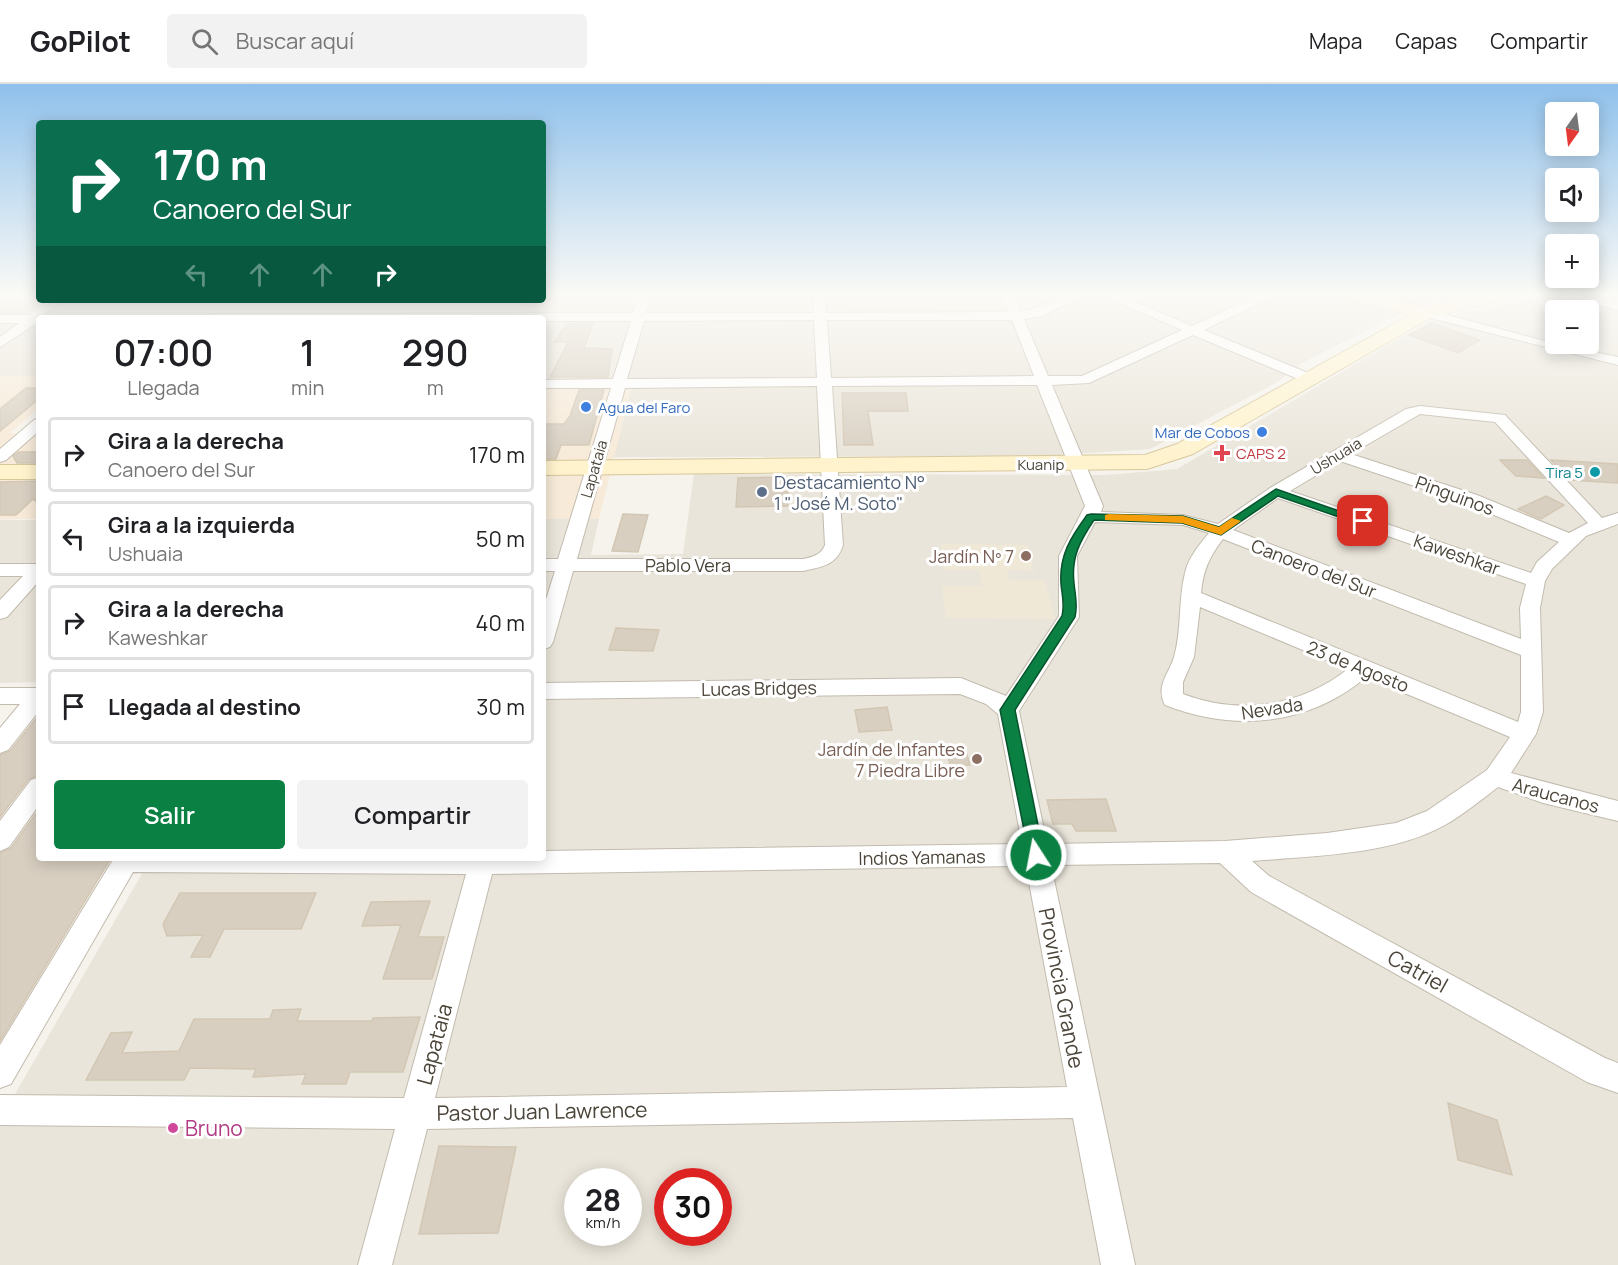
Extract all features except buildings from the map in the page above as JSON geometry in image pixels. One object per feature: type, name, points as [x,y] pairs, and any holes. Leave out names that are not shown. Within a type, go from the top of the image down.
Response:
[{"type":"main road","name":"Kuanip","points":[[546,468],[1140,462],[1168,457],[1359,350]]},
{"type":"main road","points":[[0,472],[36,472]]},
{"type":"street","name":"Lapataia","points":[[546,632],[628,350]]},
{"type":"street","points":[[823,350],[829,466]]},
{"type":"street","points":[[1008,710],[1069,617],[1071,607],[1067,582],[1068,555],[1074,540],[1091,517],[1094,506],[1028,350]]},
{"type":"street","points":[[546,384],[1041,382],[1092,377],[1152,350]]},
{"type":"street","points":[[1241,350],[1308,378]]},
{"type":"street","points":[[1574,350],[1618,361]]},
{"type":"street","name":"Ushuaia","points":[[1173,699],[1172,682],[1184,657],[1194,572],[1203,552],[1221,531],[1276,492],[1411,412],[1426,410],[1500,418],[1581,508],[1608,521]]},
{"type":"street","points":[[0,457],[36,426]]},
{"type":"street","name":"Pinguinos","points":[[1338,455],[1471,499],[1570,540]]},
{"type":"street","name":"Pablo Vera","points":[[546,565],[803,565],[819,562],[831,554],[834,545],[829,466]]},
{"type":"street","name":"Kaweshkar","points":[[1276,492],[1536,581]]},
{"type":"street","name":"Canoero del Sur","points":[[1091,517],[1183,520],[1221,531],[1531,651]]},
{"type":"street","name":"Indios Yamanas","points":[[546,860],[1225,852],[1327,844],[1397,833],[1436,818],[1495,777],[1525,734],[1533,696],[1530,608],[1536,581],[1544,566],[1570,540],[1580,532],[1608,521]]},
{"type":"street","points":[[0,570],[36,570]]},
{"type":"street","points":[[0,612],[36,573]]},
{"type":"street","name":"23 de Agosto","points":[[1192,597],[1525,734]]},
{"type":"street","name":"Nevada","points":[[1173,699],[1193,708],[1220,713],[1246,714],[1286,709],[1315,701],[1335,690],[1364,668]]},
{"type":"street","name":"Lucas Bridges","points":[[546,691],[961,686],[976,689],[994,698],[1008,710]]},
{"type":"street","points":[[0,696],[36,696]]},
{"type":"street","points":[[0,744],[36,700]]},
{"type":"street","name":"Provincia Grande","points":[[1008,710],[1118,1265]]},
{"type":"street","name":"Araucanos","points":[[1495,777],[1552,796],[1618,811]]},
{"type":"street","points":[[0,840],[36,791]]},
{"type":"street","name":"Catriel","points":[[1225,852],[1260,884],[1598,1071],[1618,1078]]},
{"type":"street","points":[[0,1073],[126,861]]},
{"type":"street","name":"Lapataia","points":[[375,1265],[482,861]]},
{"type":"street","name":"Pastor Juan Lawrence","points":[[0,1110],[415,1114],[1085,1102]]},
{"type":"shaded area","points":[[0,350],[36,350],[36,377],[0,376]]},
{"type":"shaded area","points":[[546,350],[1327,350],[1302,363],[1276,383],[1150,449],[1042,456],[613,457],[633,381],[546,381]]},
{"type":"shaded area","points":[[1379,350],[1545,350],[1545,354],[1599,354],[1599,350],[1618,350],[1618,1265],[0,1265],[0,1120],[149,861],[546,861],[546,519],[599,519],[591,555],[683,554],[694,474],[1106,475],[1177,469]]},
{"type":"shaded area","points":[[0,376],[36,377],[36,411],[10,433],[36,435],[36,519],[0,519]]},
{"type":"shaded area","points":[[546,381],[633,381],[599,519],[546,519]]},
{"type":"shaded area","points":[[0,520],[36,520],[36,682],[0,683]]},
{"type":"shaded area","points":[[941,544],[1028,545],[1034,571],[1008,570],[1009,580],[1045,581],[1055,619],[946,618],[942,586],[982,586],[979,570],[944,570]]},
{"type":"slow traffic","points":[[1109,517],[1183,520],[1221,531],[1236,521]]},
{"type":"place","name":"Agua del Faro","points":[[586,407]]},
{"type":"place","name":"Mar de Cobos","points":[[1262,432]]},
{"type":"place","name":"CAPS 2","points":[[1222,453]]},
{"type":"place","name":"Tira 5","points":[[1595,472]]},
{"type":"place","name":"Destacamiento N° 1 \"José M. Soto\"","points":[[762,492]]},
{"type":"place","name":"Jardín Nº 7","points":[[1026,556]]},
{"type":"place","name":"Jardín de Infantes 7 Piedra Libre","points":[[977,759]]},
{"type":"place","name":"Bruno","points":[[173,1128]]},
{"type":"route","points":[[1036,855],[1008,710],[1069,617],[1071,607],[1067,582],[1068,555],[1074,540],[1091,517],[1183,520],[1221,531],[1276,492],[1363,521]]}]
